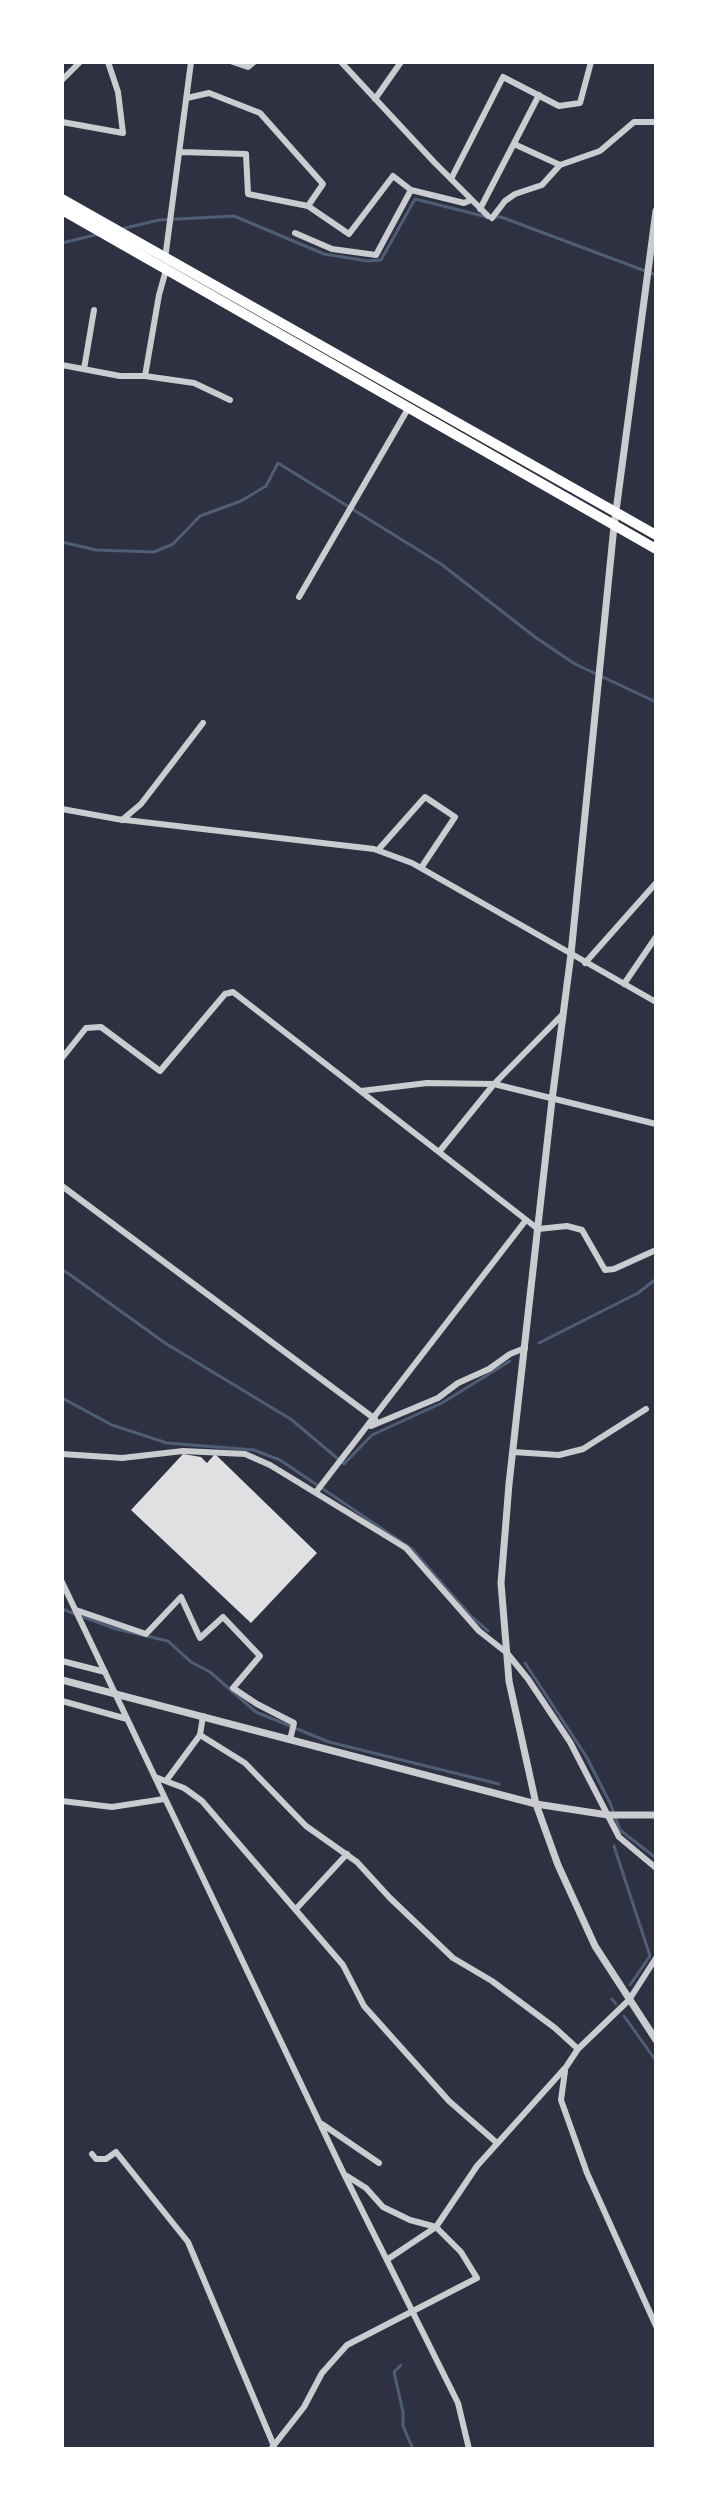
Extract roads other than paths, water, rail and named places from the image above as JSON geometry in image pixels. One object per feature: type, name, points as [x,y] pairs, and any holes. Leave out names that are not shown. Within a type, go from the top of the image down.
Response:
[{"type":"highway","points":[[62,199],[166,264],[656,549]]},
{"type":"highway","points":[[62,210],[166,264],[656,535]]},
{"type":"street","points":[[62,80],[80,62]]},
{"type":"street","points":[[62,122],[123,133],[118,92],[108,62]]},
{"type":"street","points":[[145,376],[166,264],[191,62]]},
{"type":"street","points":[[233,62],[248,67],[254,62]]},
{"type":"street","points":[[341,62],[490,217],[515,194],[542,185],[560,165],[600,151],[634,122],[656,122]]},
{"type":"street","points":[[375,99],[401,62]]},
{"type":"street","points":[[451,179],[503,77],[559,106],[580,103],[591,62]]},
{"type":"street","points":[[187,98],[209,93],[260,113],[323,184],[308,206]]},
{"type":"street","points":[[480,209],[539,95]]},
{"type":"street","points":[[514,144],[560,165]]},
{"type":"street","points":[[181,152],[246,154],[248,194],[308,206],[349,234],[393,176],[411,190],[464,203],[471,200]]},
{"type":"street","points":[[295,233],[332,249],[376,255],[411,190]]},
{"type":"street","points":[[656,211],[614,526],[571,954],[552,1100],[501,1583],[509,1681],[536,1804],[577,1909],[595,1946],[656,2040]]},
{"type":"street","points":[[646,277],[656,281]]},
{"type":"street","points":[[84,369],[94,310]]},
{"type":"street","points":[[62,365],[120,376],[194,383],[230,400]]},
{"type":"street","points":[[299,597],[409,407]]},
{"type":"street","points":[[122,820],[141,804],[203,723]]},
{"type":"street","points":[[378,850],[425,797],[455,817],[421,868]]},
{"type":"street","points":[[62,809],[122,820],[378,850],[421,868],[656,1002]]},
{"type":"street","points":[[585,963],[656,883]]},
{"type":"street","points":[[624,984],[656,937]]},
{"type":"street","points":[[62,1058],[86,1028],[101,1027],[160,1071],[225,994],[233,992],[538,1229],[567,1226],[582,1230],[605,1270],[656,1250]]},
{"type":"street","points":[[439,1152],[494,1084],[563,1014]]},
{"type":"street","points":[[360,1091],[427,1083],[494,1084],[656,1124]]},
{"type":"street","points":[[62,1186],[375,1419]]},
{"type":"street","points":[[316,1492],[526,1220]]},
{"type":"street","points":[[368,1427],[438,1398],[458,1383],[525,1348]]},
{"type":"street","points":[[513,1452],[559,1455],[583,1449],[646,1409]]},
{"type":"street","points":[[62,1454],[122,1458],[183,1451],[245,1454],[270,1465],[406,1548],[479,1631],[507,1653],[528,1679],[570,1742],[619,1837],[656,1868]]},
{"type":"street","points":[[62,1582],[344,2174],[458,2403],[469,2449]]},
{"type":"street","points":[[76,1610],[146,1634],[181,1597],[200,1638],[223,1617],[260,1656],[233,1688],[294,1723],[291,1737]]},
{"type":"street","points":[[62,1661],[105,1672]]},
{"type":"street","points":[[62,1680],[291,1737],[536,1804],[608,1815],[656,1815]]},
{"type":"street","points":[[62,1701],[127,1719]]},
{"type":"street","points":[[166,1781],[200,1735],[203,1716]]},
{"type":"street","points":[[200,1735],[245,1763],[306,1826],[357,1862],[453,1958],[492,1981],[578,2049]]},
{"type":"street","points":[[155,1777],[184,1788],[202,1801],[343,1965],[364,2006],[449,2101],[497,2143]]},
{"type":"street","points":[[62,1801],[112,1807],[164,1799]]},
{"type":"street","points":[[296,1909],[347,1854]]},
{"type":"street","points":[[388,2259],[436,2227],[477,2166],[566,2067],[578,2049],[629,2000],[656,1958]]},
{"type":"street","points":[[566,2067],[561,2100],[598,2198],[656,2326]]},
{"type":"street","points":[[319,2122],[379,2163]]},
{"type":"street","points":[[92,2154],[96,2159],[106,2159],[116,2152],[188,2242],[274,2448]]},
{"type":"street","points":[[274,2448],[304,2407],[322,2373],[347,2345],[477,2278],[461,2252],[436,2227],[410,2220],[383,2207],[366,2188],[344,2174]]},
{"type":"waterway","points":[[121,229],[159,220],[234,216],[324,254],[368,261],[381,260],[415,199],[487,217]]},
{"type":"waterway","points":[[494,217],[656,275]]},
{"type":"waterway","points":[[62,243],[99,234]]},
{"type":"waterway","points":[[62,542],[96,550],[154,552],[173,544],[200,516],[241,501],[266,486],[278,463],[441,564],[575,664],[656,702]]},
{"type":"waterway","points":[[62,1269],[165,1343],[292,1420],[344,1464],[372,1435],[442,1403],[510,1361]]},
{"type":"waterway","points":[[539,1343],[638,1293],[656,1279]]},
{"type":"waterway","points":[[62,1398],[112,1425],[167,1443],[254,1450],[280,1460],[412,1549],[488,1631]]},
{"type":"waterway","points":[[62,1609],[116,1629],[168,1641],[256,1712],[329,1742],[499,1784]]},
{"type":"waterway","points":[[525,1663],[586,1756],[620,1830],[656,1858]]},
{"type":"waterway","points":[[614,1846],[650,1956],[630,1985]]},
{"type":"waterway","points":[[612,1999],[616,2004]]},
{"type":"waterway","points":[[624,2016],[656,2061]]},
{"type":"waterway","points":[[401,2365],[394,2372],[403,2426],[413,2449]]}]
